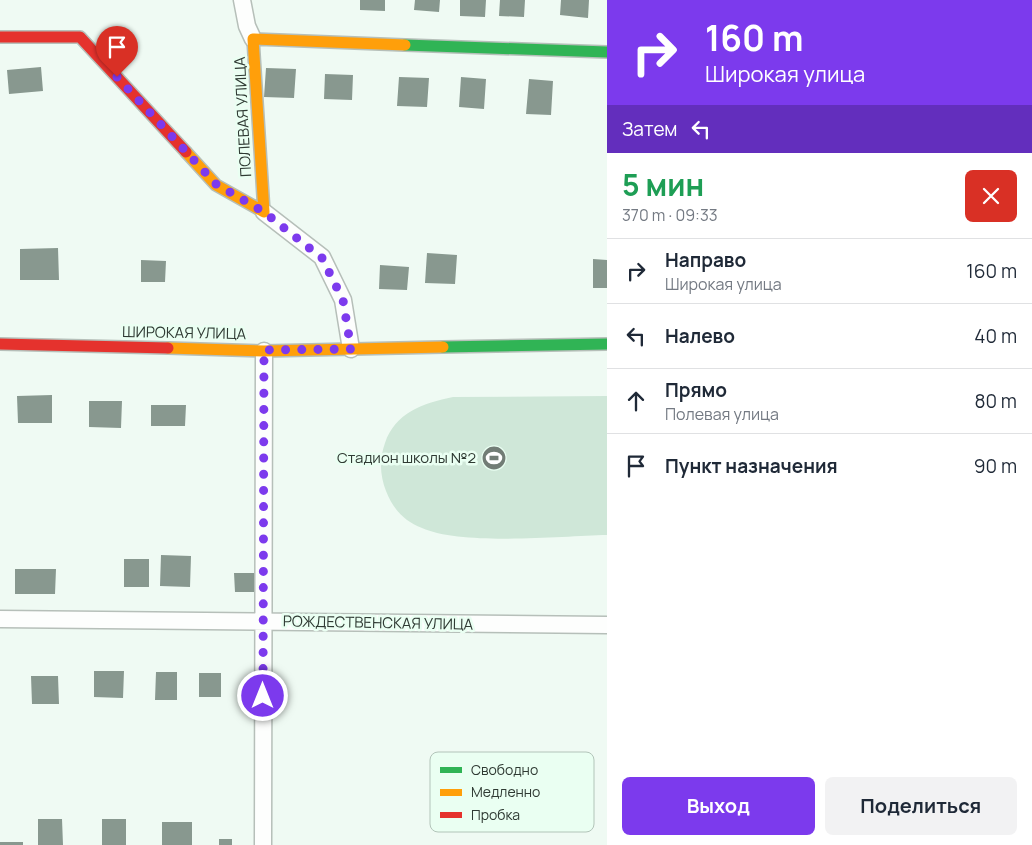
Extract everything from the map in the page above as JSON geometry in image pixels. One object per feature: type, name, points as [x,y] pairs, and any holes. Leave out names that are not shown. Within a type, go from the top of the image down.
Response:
[{"type":"street","points":[[242,0],[247,26],[253,39]]},
{"type":"street","name":"ПОЛЕВАЯ УЛИЦА","points":[[0,37],[80,37],[216,184],[264,212]]},
{"type":"street","name":"ПОЛЕВАЯ УЛИЦА","points":[[264,212],[253,39],[607,52]]},
{"type":"street","points":[[264,212],[322,258],[343,300],[351,349]]},
{"type":"street","name":"ШИРОКАЯ УЛИЦА","points":[[0,344],[264,350],[607,344]]},
{"type":"street","points":[[264,350],[262,622],[264,845]]},
{"type":"street","name":"РОЖДЕСТВЕНСКАЯ УЛИЦА","points":[[0,619],[607,625]]},
{"type":"green space","name":"Стадион школы №2","points":[[607,396],[607,535],[512,539],[461,537],[440,534],[410,522],[400,514],[389,497],[381,473],[385,443],[396,424],[403,417],[421,406],[453,397]]},
{"type":"building","points":[[360,0],[385,0],[385,11],[360,10]]},
{"type":"building","points":[[415,0],[440,0],[439,12],[414,10]]},
{"type":"building","points":[[460,0],[486,0],[485,17],[460,16]]},
{"type":"building","points":[[500,0],[525,0],[524,17],[499,16]]},
{"type":"building","points":[[561,0],[589,0],[588,18],[560,15]]},
{"type":"building","points":[[41,67],[43,91],[9,94],[7,70]]},
{"type":"building","points":[[266,68],[296,69],[294,98],[264,97]]},
{"type":"building","points":[[325,74],[353,75],[352,100],[324,99]]},
{"type":"building","points":[[399,77],[429,78],[427,107],[397,106]]},
{"type":"building","points":[[461,77],[486,79],[484,109],[459,107]]},
{"type":"building","points":[[529,79],[553,81],[551,115],[526,114]]},
{"type":"building","points":[[58,248],[59,280],[20,280],[20,249]]},
{"type":"building","points":[[427,253],[457,255],[455,284],[425,283]]},
{"type":"building","points":[[593,259],[607,260],[607,288],[593,288]]},
{"type":"building","points":[[141,260],[166,261],[165,282],[141,282]]},
{"type":"building","points":[[380,265],[409,267],[407,290],[379,289]]},
{"type":"building","points":[[52,395],[52,423],[18,423],[17,396]]},
{"type":"building","points":[[89,401],[122,401],[121,428],[89,427]]},
{"type":"building","points":[[151,405],[186,405],[185,426],[151,426]]},
{"type":"building","points":[[161,555],[191,556],[190,587],[160,586]]},
{"type":"building","points":[[124,559],[149,559],[149,587],[124,587]]},
{"type":"building","points":[[15,569],[56,569],[55,594],[15,594]]},
{"type":"building","points":[[234,573],[259,573],[260,592],[235,592]]},
{"type":"building","points":[[94,671],[124,671],[123,698],[94,697]]},
{"type":"building","points":[[156,672],[177,672],[177,700],[155,700]]},
{"type":"building","points":[[199,673],[221,673],[221,697],[199,697]]},
{"type":"building","points":[[31,676],[58,676],[59,704],[32,704]]},
{"type":"building","points":[[38,819],[62,819],[63,845],[38,845]]},
{"type":"building","points":[[102,819],[126,819],[126,845],[102,845]]},
{"type":"building","points":[[162,822],[192,822],[192,845],[162,845]]},
{"type":"building","points":[[219,839],[232,839],[232,845],[219,845]]},
{"type":"building","points":[[0,842],[23,842],[23,845],[0,845]]},
{"type":"traffic: fast","points":[[405,45],[607,52]]},
{"type":"traffic: fast","points":[[443,347],[607,344]]},
{"type":"traffic: slow","points":[[186,152],[216,185],[264,212],[253,39],[405,45]]},
{"type":"traffic: slow","points":[[168,348],[264,351],[443,347]]},
{"type":"traffic: jam","points":[[0,37],[80,37],[186,152]]},
{"type":"traffic: jam","points":[[0,344],[168,348]]},
{"type":"place","name":"Стадион школы №2","points":[[494,458]]},
{"type":"route","points":[[117,77],[216,184],[264,212],[322,258],[343,300],[351,349],[264,350],[263,696]]}]
